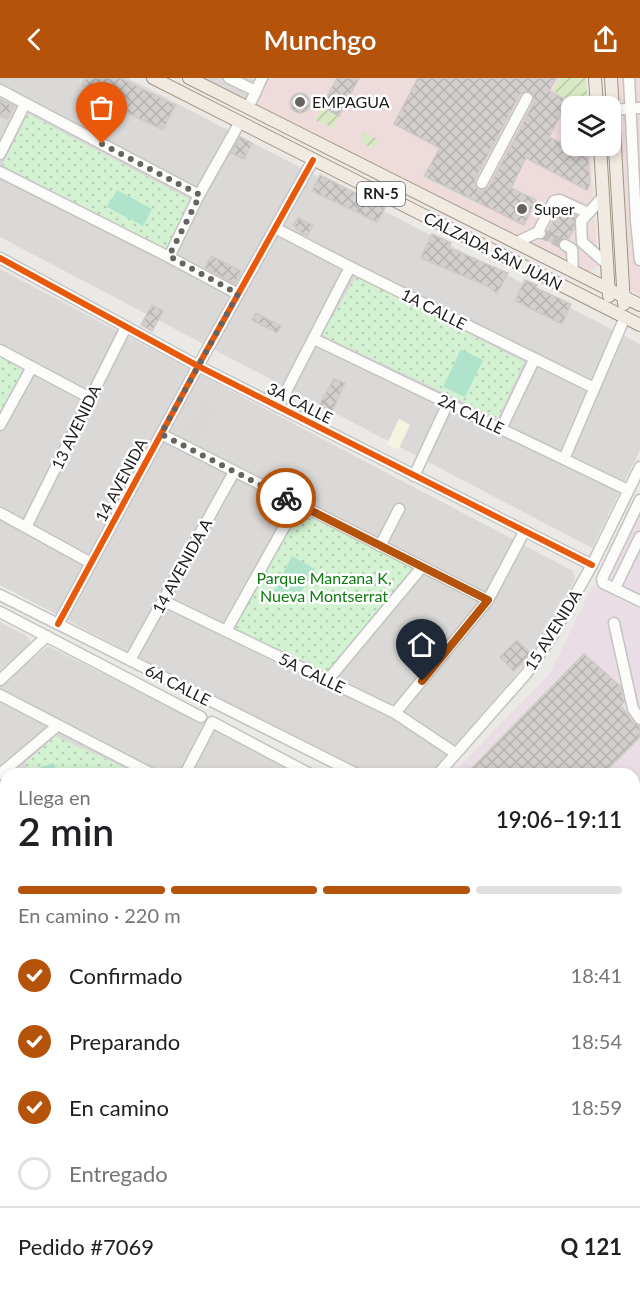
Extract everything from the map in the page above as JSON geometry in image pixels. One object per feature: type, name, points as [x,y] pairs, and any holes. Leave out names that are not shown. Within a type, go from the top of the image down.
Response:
[{"type":"main road","name":"CALZADA SAN JUAN","points":[[153,78],[640,325]]},
{"type":"main road","points":[[596,78],[597,96]]},
{"type":"main road","points":[[611,78],[612,96]]},
{"type":"main road","name":"CALZADA SAN JUAN","points":[[197,80],[248,108],[640,305]]},
{"type":"main road","points":[[601,156],[609,309]]},
{"type":"main road","points":[[615,156],[625,317]]},
{"type":"street","points":[[229,78],[256,91]]},
{"type":"street","points":[[248,108],[262,78]]},
{"type":"street","points":[[629,78],[635,109],[636,221],[640,260]]},
{"type":"street","points":[[0,90],[200,195]]},
{"type":"street","points":[[482,183],[527,98]]},
{"type":"street","points":[[0,154],[25,104]]},
{"type":"street","points":[[169,256],[240,123]]},
{"type":"street","name":"14 AVENIDA","points":[[58,624],[313,160]]},
{"type":"street","points":[[0,172],[169,256],[238,294]]},
{"type":"street","points":[[603,197],[581,221],[582,242],[607,264]]},
{"type":"street","points":[[515,243],[539,232],[554,201],[560,200],[588,213]]},
{"type":"street","points":[[619,222],[636,221]]},
{"type":"street","name":"1A CALLE","points":[[275,228],[534,360],[594,388]]},
{"type":"street","points":[[573,272],[568,247],[582,242]]},
{"type":"street","name":"3A CALLE","points":[[0,258],[198,366],[592,565]]},
{"type":"street","points":[[278,407],[350,267]]},
{"type":"street","points":[[564,459],[625,317]]},
{"type":"street","name":"13 AVENIDA","points":[[26,527],[126,327]]},
{"type":"street","name":"2A CALLE","points":[[314,339],[628,490]]},
{"type":"street","points":[[0,350],[90,398]]},
{"type":"street","points":[[501,429],[534,360]]},
{"type":"street","points":[[0,425],[32,367]]},
{"type":"street","points":[[414,476],[448,403]]},
{"type":"street","points":[[161,434],[488,600]]},
{"type":"street","name":"15 AVENIDA","points":[[443,768],[526,674],[551,638],[592,565],[640,467]]},
{"type":"street","name":"14 AVENIDA A","points":[[130,660],[234,472]]},
{"type":"street","points":[[640,500],[602,577],[603,583],[640,601]]},
{"type":"street","points":[[226,631],[297,504]]},
{"type":"street","points":[[380,546],[399,509]]},
{"type":"street","points":[[0,513],[91,563]]},
{"type":"street","points":[[395,714],[488,600],[524,532]]},
{"type":"street","points":[[615,588],[640,537]]},
{"type":"street","points":[[327,681],[422,567]]},
{"type":"street","name":"6A CALLE","points":[[0,595],[345,768]]},
{"type":"street","name":"5A CALLE","points":[[164,601],[395,714],[455,753]]},
{"type":"street","name":"6A CALLE","points":[[0,612],[299,768]]},
{"type":"street","points":[[614,623],[633,709],[640,719]]},
{"type":"street","points":[[0,680],[47,636]]},
{"type":"street","points":[[0,695],[140,768]]},
{"type":"street","points":[[187,768],[207,720]]},
{"type":"street","points":[[7,768],[57,726]]},
{"type":"shaded area","points":[[0,78],[128,78],[640,344],[640,450],[592,548],[0,237]]},
{"type":"shaded area","points":[[203,78],[250,78],[257,81],[258,78],[269,78],[256,105]]},
{"type":"shaded area","points":[[269,78],[585,78],[586,96],[561,96],[561,156],[591,156],[598,266],[589,273],[256,105]]},
{"type":"shaded area","points":[[618,78],[640,78],[640,295],[628,288],[621,96],[619,96]]},
{"type":"shaded area","points":[[0,269],[573,571],[575,579],[539,648],[435,768],[351,768],[0,585]]},
{"type":"shaded area","points":[[203,398],[220,409],[196,450],[179,440]]},
{"type":"shaded area","points":[[399,419],[410,425],[398,450],[387,444]]},
{"type":"shaded area","points":[[640,508],[640,768],[458,768],[550,673],[593,585],[602,588]]},
{"type":"shaded area","points":[[0,622],[30,640],[29,645],[0,670]]},
{"type":"shaded area","points":[[48,646],[292,768],[125,768],[55,736],[25,763],[26,768],[0,768],[0,686]]},
{"type":"green space","points":[[560,78],[586,78],[587,96],[562,96],[553,91]]},
{"type":"green space","points":[[322,107],[339,116],[333,128],[315,120]]},
{"type":"green space","points":[[28,114],[195,202],[169,253],[2,165]]},
{"type":"green space","points":[[365,133],[379,140],[374,149],[361,142]]},
{"type":"green space","points":[[117,190],[152,209],[143,226],[107,207]]},
{"type":"green space","points":[[356,276],[524,362],[498,418],[322,335]]},
{"type":"green space","points":[[461,349],[483,360],[465,397],[443,387]]},
{"type":"green space","points":[[0,355],[24,368],[0,412]]},
{"type":"green space","name":"Parque Manzana K, Nueva Montserrat","points":[[300,509],[415,569],[328,673],[233,627]]},
{"type":"green space","points":[[292,556],[315,569],[295,602],[274,591]]},
{"type":"green space","points":[[55,736],[125,768],[26,768],[25,764]]},
{"type":"green space","points":[[54,763],[55,768],[39,768]]},
{"type":"building","points":[[86,78],[120,78],[175,105],[163,130],[95,97],[97,93],[82,85]]},
{"type":"building","points":[[337,78],[359,78],[339,116],[322,107]]},
{"type":"building","points":[[418,78],[556,78],[549,91],[561,97],[561,114],[549,137],[561,143],[561,156],[588,157],[590,184],[587,190],[526,158],[511,188],[536,200],[524,225],[424,176],[440,148],[394,124]],"holes":[[[526,91],[533,94],[534,102],[489,187],[479,190],[475,186],[475,179],[520,94]]]},
{"type":"building","name":"EMPAGUA","points":[[300,93],[307,96],[310,103],[307,110],[300,113],[293,110],[290,103],[293,96]]},
{"type":"building","points":[[0,99],[14,106],[7,119],[0,115]]},
{"type":"building","points":[[240,137],[252,143],[244,159],[231,153]]},
{"type":"building","points":[[320,175],[385,208],[377,222],[312,191]]},
{"type":"building","points":[[559,208],[576,216],[574,229],[569,238],[561,239],[558,245],[545,239]]},
{"type":"building","points":[[298,218],[313,225],[307,236],[297,230],[294,224]]},
{"type":"building","points":[[432,234],[451,243],[449,248],[508,273],[497,293],[485,285],[421,258]]},
{"type":"building","points":[[211,256],[241,271],[235,284],[205,268]]},
{"type":"building","points":[[525,280],[537,285],[536,288],[571,304],[562,324],[515,301]]},
{"type":"building","points":[[152,305],[163,311],[152,331],[141,325]]},
{"type":"building","points":[[256,313],[281,326],[277,333],[252,320]]},
{"type":"building","points":[[334,379],[345,383],[332,412],[319,405]]},
{"type":"building","points":[[517,640],[531,654],[513,671],[500,657]]},
{"type":"building","points":[[584,654],[620,686],[624,702],[621,706],[634,724],[640,726],[640,737],[609,768],[472,768]]},
{"type":"tunnel","points":[[540,233],[565,245]]},
{"type":"cycle path","points":[[58,624],[313,160]]},
{"type":"cycle path","points":[[0,258],[198,366],[592,565]]},
{"type":"way so far","points":[[102,144],[200,195],[169,256],[238,294],[161,434],[286,498]]},
{"type":"place","name":"EMPAGUA","points":[[300,102]]},
{"type":"place","name":"Super","points":[[522,209]]},
{"type":"route","points":[[286,498],[488,600],[422,681]]}]
